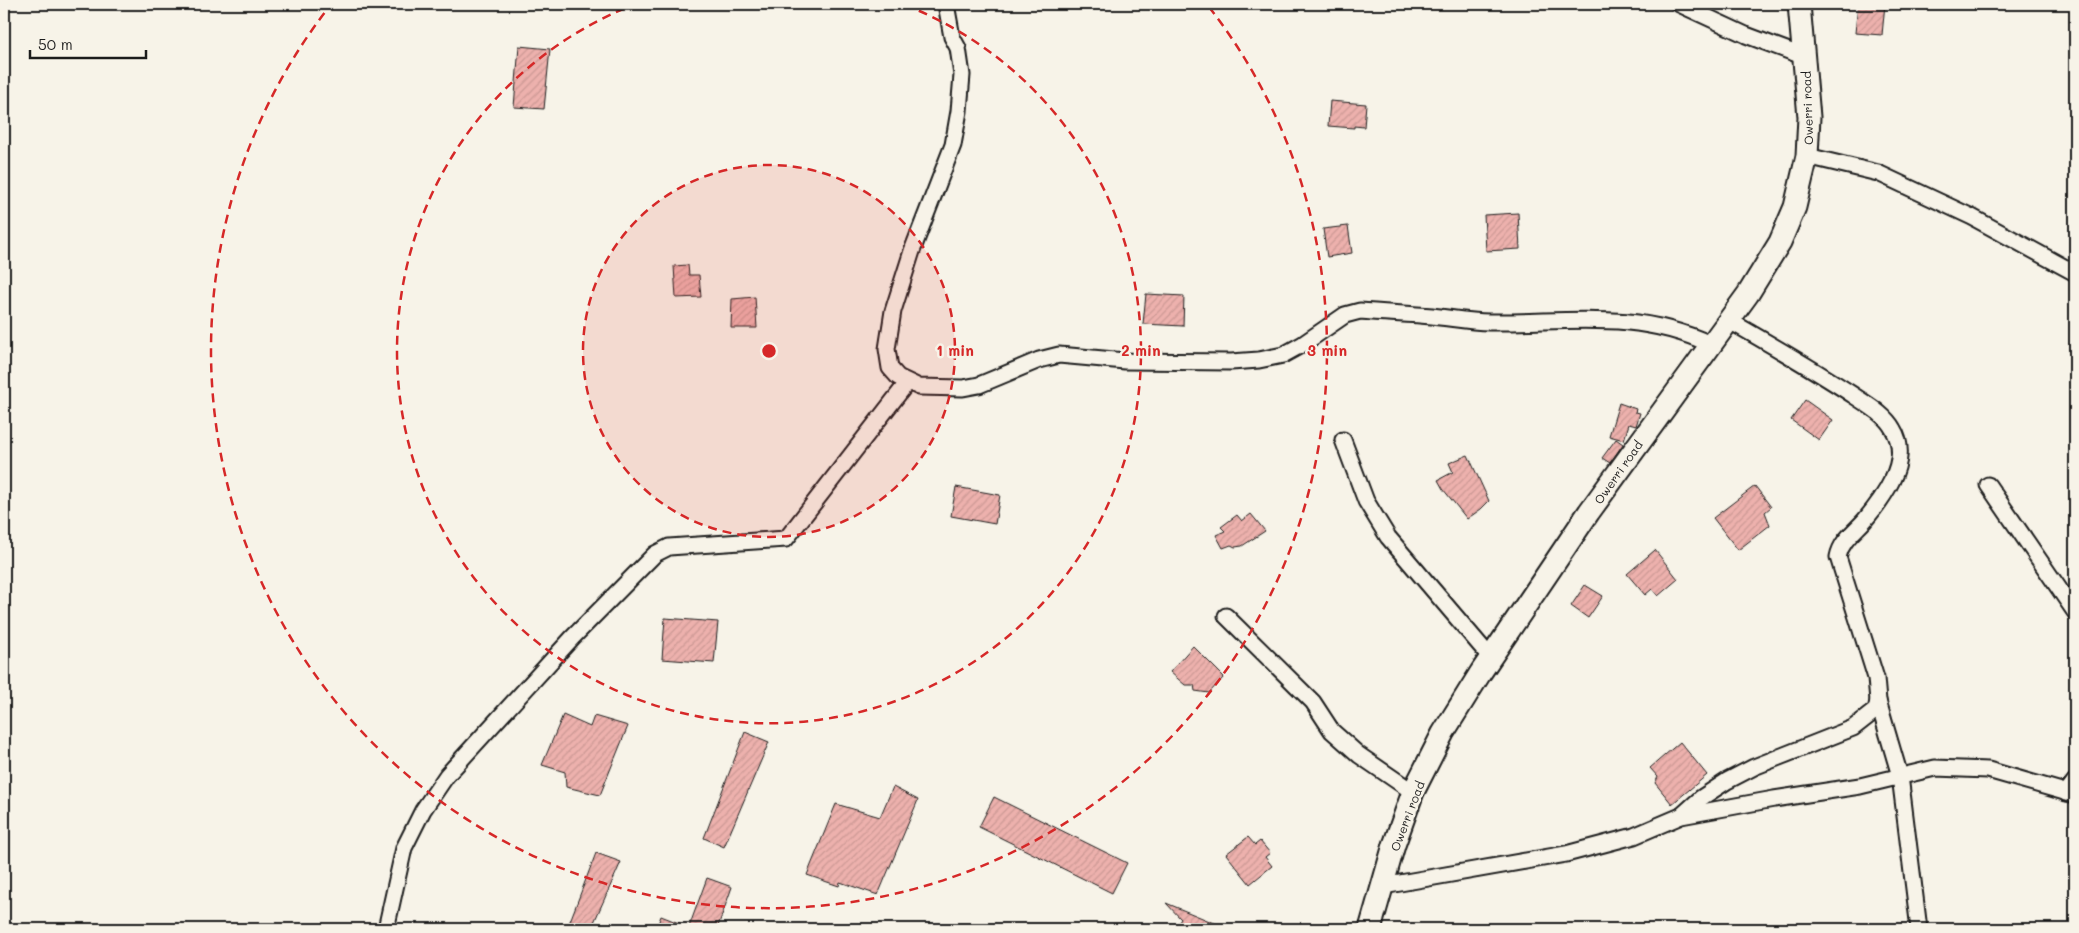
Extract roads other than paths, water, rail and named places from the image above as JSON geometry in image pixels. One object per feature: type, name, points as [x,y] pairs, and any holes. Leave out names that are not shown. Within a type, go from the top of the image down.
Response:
[{"type":"main road","name":"Owerri road","points":[[1370,929],[1394,845],[1413,792],[1444,733],[1491,658],[1589,512],[1748,294],[1780,242],[1794,207],[1808,156],[1809,117],[1799,4]]},
{"type":"street","points":[[946,4],[952,36],[958,48],[962,74],[959,111],[953,145],[912,251],[893,311],[887,349],[890,368],[898,378],[907,383],[919,387],[936,388],[979,385],[1038,360],[1059,355],[1125,361],[1231,362],[1259,360],[1283,355],[1303,344],[1345,314],[1360,311],[1487,322],[1564,319],[1609,320],[1657,326],[1688,334],[1710,344]]},
{"type":"street","points":[[1679,4],[1746,35],[1805,57]]},
{"type":"street","points":[[1808,156],[1878,173],[1972,217],[2075,274]]},
{"type":"street","points":[[1728,320],[1822,375],[1877,411],[1893,429],[1900,449],[1898,465],[1884,496],[1845,540],[1840,548],[1838,557],[1876,678],[1878,701],[1900,776],[1919,929]]},
{"type":"street","points":[[386,929],[404,848],[423,810],[446,775],[573,637],[655,554],[669,547],[786,539],[907,383]]},
{"type":"street","points":[[1343,440],[1366,501],[1388,537],[1491,658]]},
{"type":"street","points":[[1988,485],[2075,612]]},
{"type":"street","points":[[1226,616],[1314,702],[1332,732],[1359,755],[1413,792]]},
{"type":"street","points":[[1681,816],[1702,798],[1754,767],[1853,728],[1876,710],[1878,701]]},
{"type":"street","points":[[1383,886],[1566,854],[1634,836],[1681,816],[1860,786],[1935,768],[1988,770],[2072,789]]}]
